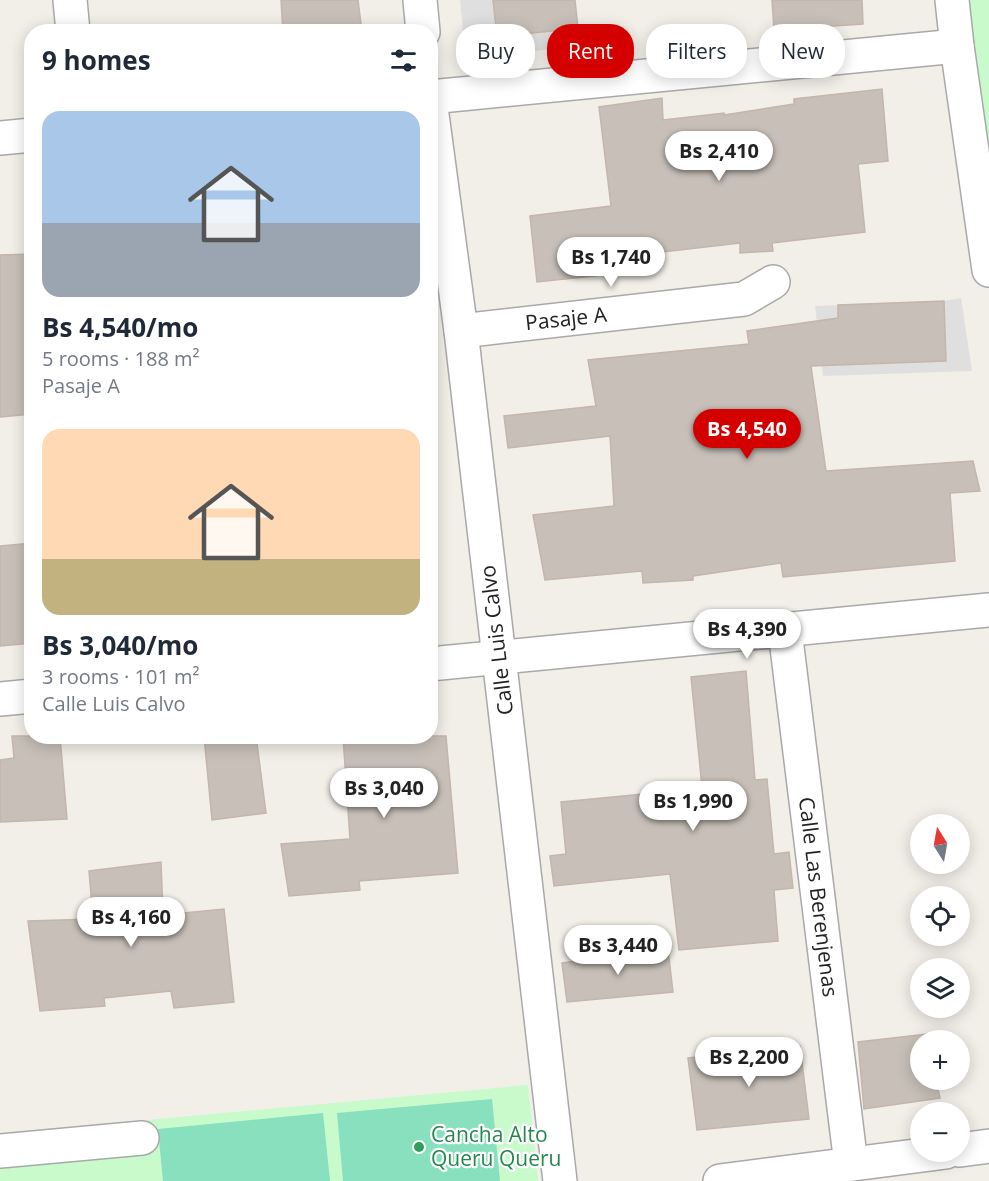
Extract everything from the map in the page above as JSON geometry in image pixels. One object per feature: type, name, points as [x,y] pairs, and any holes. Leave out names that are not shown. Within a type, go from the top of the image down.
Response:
[{"type":"street","points":[[70,0],[72,24]]},
{"type":"street","points":[[420,0],[422,24]]},
{"type":"street","points":[[952,0],[989,270]]},
{"type":"street","points":[[438,97],[957,46]]},
{"type":"street","points":[[0,138],[24,136]]},
{"type":"street","name":"Calle Luis Calvo","points":[[438,158],[461,331],[560,1181]]},
{"type":"street","name":"Pasaje A","points":[[461,331],[744,299],[773,282]]},
{"type":"street","points":[[438,663],[989,610]]},
{"type":"street","name":"Calle Las Berenjenas","points":[[785,631],[851,1164]]},
{"type":"street","points":[[0,699],[24,697]]},
{"type":"street","points":[[0,1151],[142,1138]]},
{"type":"street","points":[[970,1149],[989,1146]]},
{"type":"street","points":[[720,1181],[910,1157]]},
{"type":"shaded area","points":[[460,0],[575,0],[578,24],[547,24],[547,50],[535,51],[535,24],[462,24]]},
{"type":"shaded area","points":[[961,298],[972,371],[823,376],[815,306],[944,301]]},
{"type":"green space","points":[[968,0],[989,0],[989,157]]},
{"type":"green space","points":[[528,1085],[538,1181],[0,1181],[0,1166],[150,1153],[147,1120]]},
{"type":"green space","name":"Cancha Alto Queru Queru","points":[[492,1099],[500,1181],[343,1181],[337,1113]]},
{"type":"green space","points":[[323,1113],[330,1181],[163,1181],[158,1129]]},
{"type":"building","points":[[281,0],[358,0],[361,24],[282,24]]},
{"type":"building","points":[[493,0],[575,0],[578,24],[547,24],[547,31],[535,33],[535,24],[496,24]]},
{"type":"building","points":[[772,0],[862,0],[863,24],[774,24]]},
{"type":"building","points":[[882,89],[888,161],[858,164],[865,232],[772,243],[773,251],[740,253],[740,243],[619,257],[621,273],[537,282],[530,216],[611,206],[599,107],[662,98],[663,120],[724,113],[724,115],[794,104],[794,99]]},
{"type":"building","points":[[24,254],[24,415],[0,417],[0,255]]},
{"type":"building","points":[[944,301],[946,361],[811,366],[826,471],[973,461],[980,491],[950,493],[955,561],[783,577],[781,563],[693,576],[693,580],[643,583],[642,571],[545,580],[533,515],[614,506],[610,436],[508,448],[504,416],[596,406],[588,360],[749,344],[747,331],[838,318],[838,305]]},
{"type":"building","points":[[24,544],[24,644],[0,646],[0,546]]},
{"type":"building","points":[[746,671],[755,780],[767,779],[774,854],[789,852],[793,888],[774,890],[778,941],[679,950],[670,874],[554,886],[550,856],[566,854],[561,802],[702,787],[691,677]]},
{"type":"building","points":[[12,736],[24,736],[24,744],[61,744],[67,819],[0,822],[0,760],[14,758]]},
{"type":"building","points":[[438,736],[446,736],[458,873],[359,881],[360,890],[289,896],[281,844],[350,839],[344,744],[438,744]]},
{"type":"building","points":[[205,744],[257,744],[266,813],[212,820]]},
{"type":"building","points":[[161,862],[163,915],[224,909],[234,1002],[174,1008],[171,991],[104,998],[105,1006],[40,1011],[28,921],[93,919],[89,871]]},
{"type":"building","points":[[668,949],[673,992],[567,1002],[562,963]]},
{"type":"building","points":[[910,1036],[910,1090],[938,1090],[940,1098],[864,1109],[858,1042]]},
{"type":"building","points":[[800,1046],[809,1119],[697,1130],[688,1058]]},
{"type":"place","name":"Cancha Alto Queru Queru","points":[[419,1147]]}]
